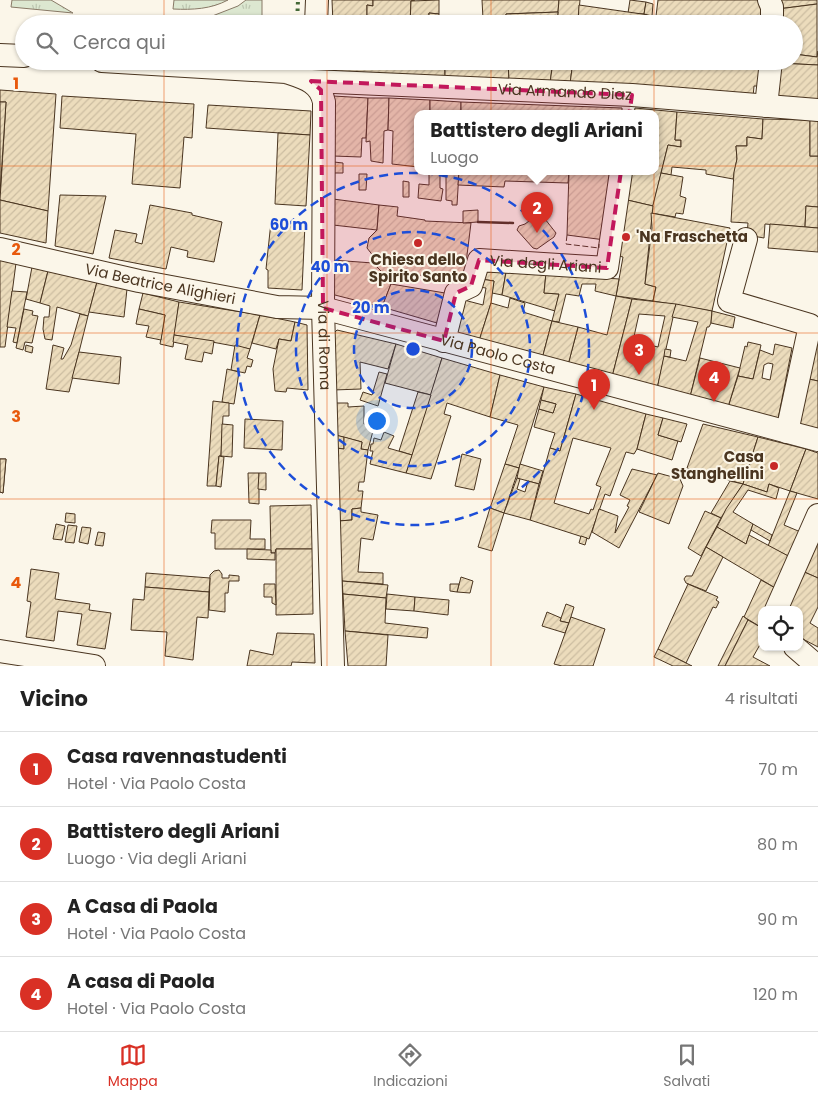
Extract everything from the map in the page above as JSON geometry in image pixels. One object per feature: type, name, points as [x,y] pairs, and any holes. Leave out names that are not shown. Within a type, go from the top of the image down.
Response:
[{"type":"street","points":[[316,15],[317,0]]},
{"type":"street","points":[[769,0],[772,7],[772,15]]},
{"type":"street","points":[[0,55],[15,56]]},
{"type":"street","points":[[253,70],[309,71]]},
{"type":"street","points":[[766,106],[770,70]]},
{"type":"street","name":"Via Armando Diaz","points":[[309,71],[630,105],[766,106],[818,110]]},
{"type":"street","name":"Via di Roma","points":[[309,71],[321,90],[324,102],[322,308],[333,666]]},
{"type":"street","name":"Via degli Ariani","points":[[444,341],[456,293],[471,286],[479,260],[607,268],[621,175]]},
{"type":"street","points":[[746,239],[729,301],[810,325],[787,432]]},
{"type":"street","name":"Via Beatrice Alighieri","points":[[0,249],[140,281],[278,307],[322,308]]},
{"type":"street","name":"Via Paolo Costa","points":[[322,308],[818,440]]},
{"type":"street","points":[[778,606],[818,515]]},
{"type":"street","points":[[0,651],[94,666]]},
{"type":"street","points":[[800,651],[817,666]]},
{"type":"highlighted area","points":[[311,81],[632,95],[607,268],[479,260],[471,286],[456,293],[444,341],[323,308],[321,90]]},
{"type":"green space","points":[[12,0],[51,0],[73,13],[11,7]]},
{"type":"green space","points":[[174,0],[228,0],[202,8],[173,9]]},
{"type":"green space","points":[[246,0],[262,0],[262,15],[215,15],[238,6]]},
{"type":"building","points":[[332,0],[373,0],[373,6],[367,5],[367,15],[333,15]]},
{"type":"building","points":[[373,0],[415,0],[411,1],[410,15],[367,15],[367,5],[373,6]]},
{"type":"building","points":[[439,0],[439,14],[410,15],[411,1]]},
{"type":"building","points":[[482,0],[559,0],[558,12],[483,15]]},
{"type":"building","points":[[559,0],[580,0],[579,15],[558,15]]},
{"type":"building","points":[[630,0],[646,2],[644,14],[628,13]]},
{"type":"building","points":[[658,0],[760,0],[763,15],[656,15]]},
{"type":"building","points":[[775,0],[817,0],[817,4],[778,9]]},
{"type":"building","points":[[646,2],[653,4],[652,15],[644,14]]},
{"type":"building","points":[[817,4],[817,57],[803,55],[803,15],[779,15],[778,9]]},
{"type":"building","points":[[579,5],[649,15],[578,15]]},
{"type":"building","points":[[558,12],[558,15],[506,14]]},
{"type":"building","points":[[818,51],[818,65],[803,64],[803,55],[817,57]]},
{"type":"building","points":[[803,64],[818,65],[818,101],[772,98],[776,70],[803,70]]},
{"type":"building","points":[[336,70],[445,70],[445,77],[336,72]]},
{"type":"building","points":[[445,70],[508,70],[509,80],[445,77]]},
{"type":"building","points":[[508,70],[552,70],[550,83],[509,80]]},
{"type":"building","points":[[552,70],[572,70],[570,84],[550,83]]},
{"type":"building","points":[[572,70],[762,70],[759,86],[754,86],[753,97],[570,84]]},
{"type":"building","points":[[0,90],[56,94],[48,211],[0,200],[6,102],[0,102]]},
{"type":"building","points":[[62,96],[194,104],[192,138],[184,137],[180,188],[132,184],[136,134],[60,128]]},
{"type":"building","points":[[333,96],[368,98],[366,138],[362,138],[361,157],[333,156]]},
{"type":"building","points":[[368,98],[389,98],[388,130],[384,131],[383,163],[371,161],[370,141],[366,142]]},
{"type":"building","points":[[389,98],[430,100],[430,110],[414,110],[414,167],[392,164],[393,131],[388,130]]},
{"type":"building","points":[[430,100],[461,102],[461,110],[430,110]]},
{"type":"building","points":[[0,102],[6,102],[0,193]]},
{"type":"building","points":[[461,102],[622,108],[622,110],[461,110]]},
{"type":"building","points":[[208,105],[311,111],[310,135],[206,128]]},
{"type":"building","points":[[635,108],[656,110],[635,110]]},
{"type":"building","points":[[659,110],[677,112],[675,140],[681,140],[681,147],[668,145],[653,206],[623,199],[627,175],[659,175]]},
{"type":"building","points":[[677,112],[763,119],[762,139],[747,137],[747,146],[736,146],[737,159],[733,179],[706,174],[706,170],[672,167],[671,175],[661,173],[668,145],[681,147],[681,140],[675,140]]},
{"type":"building","points":[[763,119],[810,120],[810,156],[818,156],[818,207],[806,206],[805,227],[765,224],[764,238],[747,235],[748,223],[731,222],[734,172],[737,159],[736,146],[747,146],[747,137],[762,139]]},
{"type":"building","points":[[810,120],[818,120],[818,156],[810,156]]},
{"type":"building","points":[[278,133],[310,135],[306,206],[275,204]]},
{"type":"building","points":[[334,162],[343,163],[343,173],[334,173]]},
{"type":"building","points":[[661,173],[683,177],[680,196],[686,198],[683,214],[676,213],[675,217],[651,213]]},
{"type":"building","points":[[359,174],[367,174],[366,190],[359,190]]},
{"type":"building","points":[[429,175],[440,175],[440,188],[443,189],[441,201],[418,198],[419,184],[429,185]]},
{"type":"building","points":[[446,175],[459,175],[457,205],[452,205],[452,201],[446,200]]},
{"type":"building","points":[[459,175],[569,175],[568,183],[505,181],[504,187],[458,185]]},
{"type":"building","points":[[569,175],[613,175],[605,240],[567,235]]},
{"type":"building","points":[[403,181],[409,182],[409,197],[403,197]]},
{"type":"building","points":[[60,195],[106,196],[93,254],[55,246]]},
{"type":"building","points":[[333,199],[379,205],[377,230],[333,225]]},
{"type":"building","points":[[623,199],[653,206],[645,284],[656,287],[653,301],[616,296],[623,257],[615,255]]},
{"type":"building","points":[[0,200],[48,211],[46,243],[0,233]]},
{"type":"building","points":[[150,205],[192,213],[192,215],[222,222],[214,262],[187,257],[188,251],[171,247],[166,269],[109,258],[115,230],[137,234],[135,242],[142,244]]},
{"type":"building","name":"Chiesa dello Spirito Santo","points":[[379,205],[398,207],[397,216],[425,221],[471,223],[464,279],[382,272],[373,263],[374,257],[367,248],[369,238],[377,230]]},
{"type":"building","points":[[806,206],[818,207],[818,228],[805,227]]},
{"type":"building","points":[[478,210],[478,222],[463,223],[463,211]]},
{"type":"building","points":[[651,213],[730,228],[712,311],[653,301],[656,287],[645,284],[652,228]]},
{"type":"building","points":[[533,218],[545,219],[556,233],[554,237],[537,249],[533,248],[517,230],[519,226]]},
{"type":"building","points":[[271,222],[305,224],[302,290],[268,288],[268,270],[266,269]]},
{"type":"building","points":[[770,224],[818,228],[818,252],[768,248]]},
{"type":"building","points":[[0,260],[16,263],[5,347],[0,347]]},
{"type":"building","points":[[332,260],[373,263],[391,284],[382,307],[331,294]]},
{"type":"building","points":[[32,267],[48,271],[40,303],[26,299]]},
{"type":"building","points":[[48,271],[97,282],[88,316],[57,307],[52,340],[45,339],[43,329],[44,317],[49,317],[50,306],[40,303]]},
{"type":"building","points":[[482,272],[506,272],[502,295],[492,293],[494,281],[481,279]]},
{"type":"building","points":[[506,272],[546,273],[544,293],[559,294],[555,311],[502,295]]},
{"type":"building","points":[[546,273],[619,279],[616,296],[595,291],[596,284],[582,284],[579,296],[566,294],[559,322],[552,321],[559,294],[544,293]]},
{"type":"building","points":[[481,279],[494,281],[491,303],[479,341],[454,332],[464,300],[483,305],[486,288],[479,287]]},
{"type":"building","points":[[97,282],[127,289],[124,317],[89,312]]},
{"type":"building","points":[[391,284],[445,293],[437,323],[382,307]]},
{"type":"building","points":[[12,291],[27,292],[17,343],[13,342],[16,328],[7,327]]},
{"type":"building","points":[[143,293],[179,302],[173,347],[160,344],[165,315],[139,309]]},
{"type":"building","points":[[616,296],[632,299],[612,377],[568,365],[578,327],[607,335]]},
{"type":"building","points":[[510,298],[525,303],[523,312],[552,321],[542,359],[479,341],[491,303],[508,308]]},
{"type":"building","points":[[632,299],[676,304],[657,389],[612,377]],"holes":[[[639,314],[665,316],[658,347],[633,341]]]},
{"type":"building","points":[[179,302],[260,315],[250,349],[174,335]]},
{"type":"building","points":[[676,304],[712,311],[711,323],[707,327],[690,397],[657,389],[664,356],[686,361],[698,322],[672,317]]},
{"type":"building","points":[[24,309],[33,311],[32,315],[38,316],[32,343],[25,342],[23,350],[16,348]]},
{"type":"building","points":[[139,309],[165,315],[161,340],[146,337],[149,326],[136,324]]},
{"type":"building","points":[[712,311],[735,317],[733,328],[711,323]]},
{"type":"building","points":[[80,314],[88,316],[69,392],[46,389],[53,345],[64,348],[61,359],[63,359],[71,345]]},
{"type":"building","points":[[260,315],[295,322],[291,341],[279,339],[276,349],[252,343]]},
{"type":"building","points":[[552,321],[578,327],[568,365],[542,359]]},
{"type":"building","points":[[295,322],[307,325],[308,390],[287,388],[286,392],[275,391],[273,369],[279,339],[291,341]]},
{"type":"building","points":[[337,330],[396,344],[388,369],[360,362],[361,389],[333,390],[331,336]]},
{"type":"building","points":[[174,335],[214,341],[212,354],[204,352],[202,362],[185,359],[188,345],[173,342]]},
{"type":"building","points":[[818,337],[818,381],[809,379]]},
{"type":"building","points":[[748,342],[761,345],[753,379],[738,376],[745,346],[747,347]]},
{"type":"building","points":[[396,344],[442,358],[431,395],[385,383]]},
{"type":"building","points":[[775,344],[792,348],[778,419],[728,407],[738,376],[753,379],[760,350],[773,355]],"holes":[[[768,363],[773,364],[770,380],[762,378],[764,365]]]},
{"type":"building","points":[[26,345],[33,347],[32,353],[25,351]]},
{"type":"building","points":[[235,345],[250,349],[247,358],[253,360],[251,367],[247,366],[245,373],[231,370]]},
{"type":"building","points":[[665,349],[671,350],[670,357],[664,356]]},
{"type":"building","points":[[79,352],[121,357],[119,384],[72,378]]},
{"type":"building","points":[[442,358],[500,375],[490,417],[447,403],[444,414],[451,416],[431,479],[406,473]]},
{"type":"building","points":[[700,358],[740,368],[728,407],[690,397]]},
{"type":"building","points":[[227,369],[239,372],[234,404],[222,402]]},
{"type":"building","points":[[379,372],[387,374],[378,406],[360,400],[363,392],[372,395]]},
{"type":"building","points":[[500,375],[544,387],[519,468],[505,464],[518,425],[490,417]]},
{"type":"building","points":[[809,379],[818,381],[818,429],[800,424]]},
{"type":"building","points":[[544,387],[576,394],[560,451],[550,448],[555,433],[534,427],[539,409],[553,413],[556,404],[541,400]]},
{"type":"building","points":[[418,392],[431,395],[412,455],[399,451]]},
{"type":"building","points":[[576,394],[646,414],[637,449],[634,454],[626,452],[610,496],[605,494],[589,539],[530,520],[550,448],[560,451]],"holes":[[[573,438],[611,448],[596,485],[601,487],[593,510],[591,509],[589,514],[554,503]]]},
{"type":"building","points":[[541,400],[556,404],[553,413],[539,409]]},
{"type":"building","points":[[213,401],[229,403],[229,416],[223,416],[221,456],[219,456],[216,486],[207,486]]},
{"type":"building","points":[[334,403],[348,403],[348,407],[364,406],[364,424],[372,423],[372,427],[374,427],[368,450],[361,449],[362,442],[335,435]]},
{"type":"building","points":[[646,414],[663,418],[658,435],[678,441],[672,460],[637,449]]},
{"type":"building","points":[[663,418],[687,424],[681,442],[658,435]]},
{"type":"building","points":[[245,419],[283,421],[282,450],[244,448]]},
{"type":"building","points":[[222,424],[233,425],[232,457],[221,456]]},
{"type":"building","points":[[703,424],[758,437],[743,484],[707,474],[706,479],[701,477],[702,473],[687,468]]},
{"type":"building","points":[[384,432],[394,436],[388,448],[412,455],[406,473],[370,464],[373,451],[370,451],[371,444],[373,444],[374,438],[381,440]]},
{"type":"building","points":[[335,435],[344,437],[344,449],[336,448]]},
{"type":"building","points":[[344,437],[362,442],[361,449],[368,450],[364,482],[359,482],[358,491],[363,491],[361,508],[352,509],[352,520],[338,521],[336,448],[344,449]]},
{"type":"building","name":"Casa Stanghellini","points":[[758,437],[806,449],[790,491],[769,484],[767,492],[743,484]]},
{"type":"building","points":[[806,449],[818,453],[818,499],[790,491]]},
{"type":"building","points":[[462,454],[481,459],[474,490],[455,486]]},
{"type":"building","points":[[219,456],[224,457],[221,487],[216,486]]},
{"type":"building","points":[[0,459],[6,459],[3,493],[0,492]]},
{"type":"building","points":[[0,459],[6,459],[3,493],[0,492]]},
{"type":"building","points":[[505,464],[519,468],[504,513],[490,508]]},
{"type":"building","points":[[520,464],[543,471],[539,484],[517,478]]},
{"type":"building","points":[[632,469],[657,475],[619,548],[592,532],[599,509],[618,516],[615,533],[629,507],[627,506],[630,500],[620,495]]},
{"type":"building","points":[[248,473],[259,473],[259,504],[249,503]]},
{"type":"building","points":[[259,473],[266,473],[266,490],[258,489]]},
{"type":"building","points":[[658,473],[680,479],[683,486],[669,524],[639,512]]},
{"type":"building","points":[[517,478],[520,479],[517,489],[525,492],[528,481],[539,484],[530,520],[504,513]]},
{"type":"building","points":[[730,481],[743,484],[721,518],[711,513]]},
{"type":"building","points":[[743,484],[767,492],[769,484],[779,488],[776,499],[748,490],[733,512],[753,524],[746,544],[717,527],[726,509]]},
{"type":"building","points":[[790,491],[797,493],[784,525],[803,533],[792,558],[768,546]]},
{"type":"building","points":[[311,505],[312,549],[276,549],[275,553],[271,553],[270,506]]},
{"type":"building","points":[[361,508],[361,512],[378,515],[373,540],[361,538],[358,572],[383,573],[383,584],[342,581],[338,521],[352,520],[352,509]]},
{"type":"building","points":[[490,508],[504,513],[492,551],[478,547]]},
{"type":"building","points":[[705,511],[721,518],[701,556],[688,548]]},
{"type":"building","points":[[66,513],[75,514],[75,523],[65,522]]},
{"type":"building","points":[[212,520],[251,520],[250,539],[265,539],[265,549],[215,549],[215,533],[211,533]]},
{"type":"building","points":[[56,524],[65,526],[62,540],[53,539]]},
{"type":"building","points":[[753,524],[772,535],[770,541],[751,530]]},
{"type":"building","points":[[68,525],[77,526],[74,543],[65,542]]},
{"type":"building","points":[[82,527],[91,528],[88,544],[79,542]]},
{"type":"building","points":[[717,527],[746,544],[749,535],[792,558],[777,589],[706,547]]},
{"type":"building","points":[[818,529],[818,578],[802,571]]},
{"type":"building","points":[[98,532],[105,533],[103,546],[95,545]]},
{"type":"building","points":[[581,536],[587,538],[585,545],[579,543]]},
{"type":"building","points":[[706,547],[723,557],[706,591],[686,583],[684,579],[686,576],[692,576]]},
{"type":"building","points":[[247,549],[271,550],[271,553],[275,553],[275,560],[247,559]]},
{"type":"building","points":[[276,549],[312,549],[313,614],[276,615]]},
{"type":"building","points":[[31,569],[59,573],[55,599],[90,604],[89,610],[111,613],[105,649],[77,645],[82,614],[58,611],[54,641],[26,637],[31,602],[27,601]]},
{"type":"building","points":[[219,570],[222,578],[229,578],[229,575],[239,576],[239,581],[229,581],[228,593],[225,593],[225,612],[209,610],[210,575],[214,571]]},
{"type":"building","points":[[802,571],[818,578],[818,607],[810,623],[818,628],[818,647],[803,639],[803,606],[787,606]]},
{"type":"building","points":[[146,573],[210,578],[209,592],[145,587]]},
{"type":"building","points":[[461,577],[473,581],[470,593],[457,592]]},
{"type":"building","points":[[761,580],[777,589],[769,606],[758,606],[758,625],[744,617]]},
{"type":"building","points":[[342,581],[388,585],[386,598],[343,594]]},
{"type":"building","points":[[264,584],[275,584],[276,605],[272,603],[272,597],[264,597]]},
{"type":"building","points":[[450,584],[459,584],[457,592],[450,591]]},
{"type":"building","points":[[688,584],[718,597],[716,600],[719,602],[716,608],[713,607],[686,663],[658,649]]},
{"type":"building","points":[[145,587],[209,592],[208,618],[197,617],[193,660],[165,656],[167,632],[131,630],[133,599],[144,600]]},
{"type":"building","points":[[343,594],[386,598],[385,623],[428,628],[427,638],[345,631]]},
{"type":"building","points":[[387,594],[415,597],[414,611],[386,609]]},
{"type":"building","points":[[415,597],[449,600],[448,615],[414,611]]},
{"type":"building","points":[[566,604],[574,607],[569,623],[560,621]]},
{"type":"building","points":[[547,612],[561,618],[560,621],[569,623],[565,633],[542,626]]},
{"type":"building","points":[[743,616],[748,620],[725,666],[718,666]]},
{"type":"building","points":[[571,617],[605,629],[593,666],[562,666],[554,664]]},
{"type":"building","points":[[748,620],[758,626],[758,648],[753,657],[770,666],[725,666]]},
{"type":"building","points":[[345,631],[388,635],[386,666],[348,666]]},
{"type":"building","points":[[277,633],[314,634],[315,663],[292,662],[291,666],[247,666],[250,650],[273,655]]},
{"type":"building","points":[[658,649],[692,666],[673,666],[654,657]]},
{"type":"hedge","points":[[297,15],[298,0]]},
{"type":"fence","points":[[567,235],[566,244],[599,248],[599,244]]},
{"type":"wall","points":[[478,222],[513,223]]},
{"type":"place","name":"Battistero degli Ariani","points":[[537,233]]},
{"type":"place","name":"'Na Fraschetta","points":[[626,237]]},
{"type":"place","name":"Chiesa dello Spirito Santo","points":[[418,243]]},
{"type":"place","name":"A Casa di Paola","points":[[639,375]]},
{"type":"place","name":"A casa di Paola","points":[[714,402]]},
{"type":"place","name":"Casa ravennastudenti","points":[[594,410]]},
{"type":"place","name":"Casa Stanghellini","points":[[774,466]]}]
